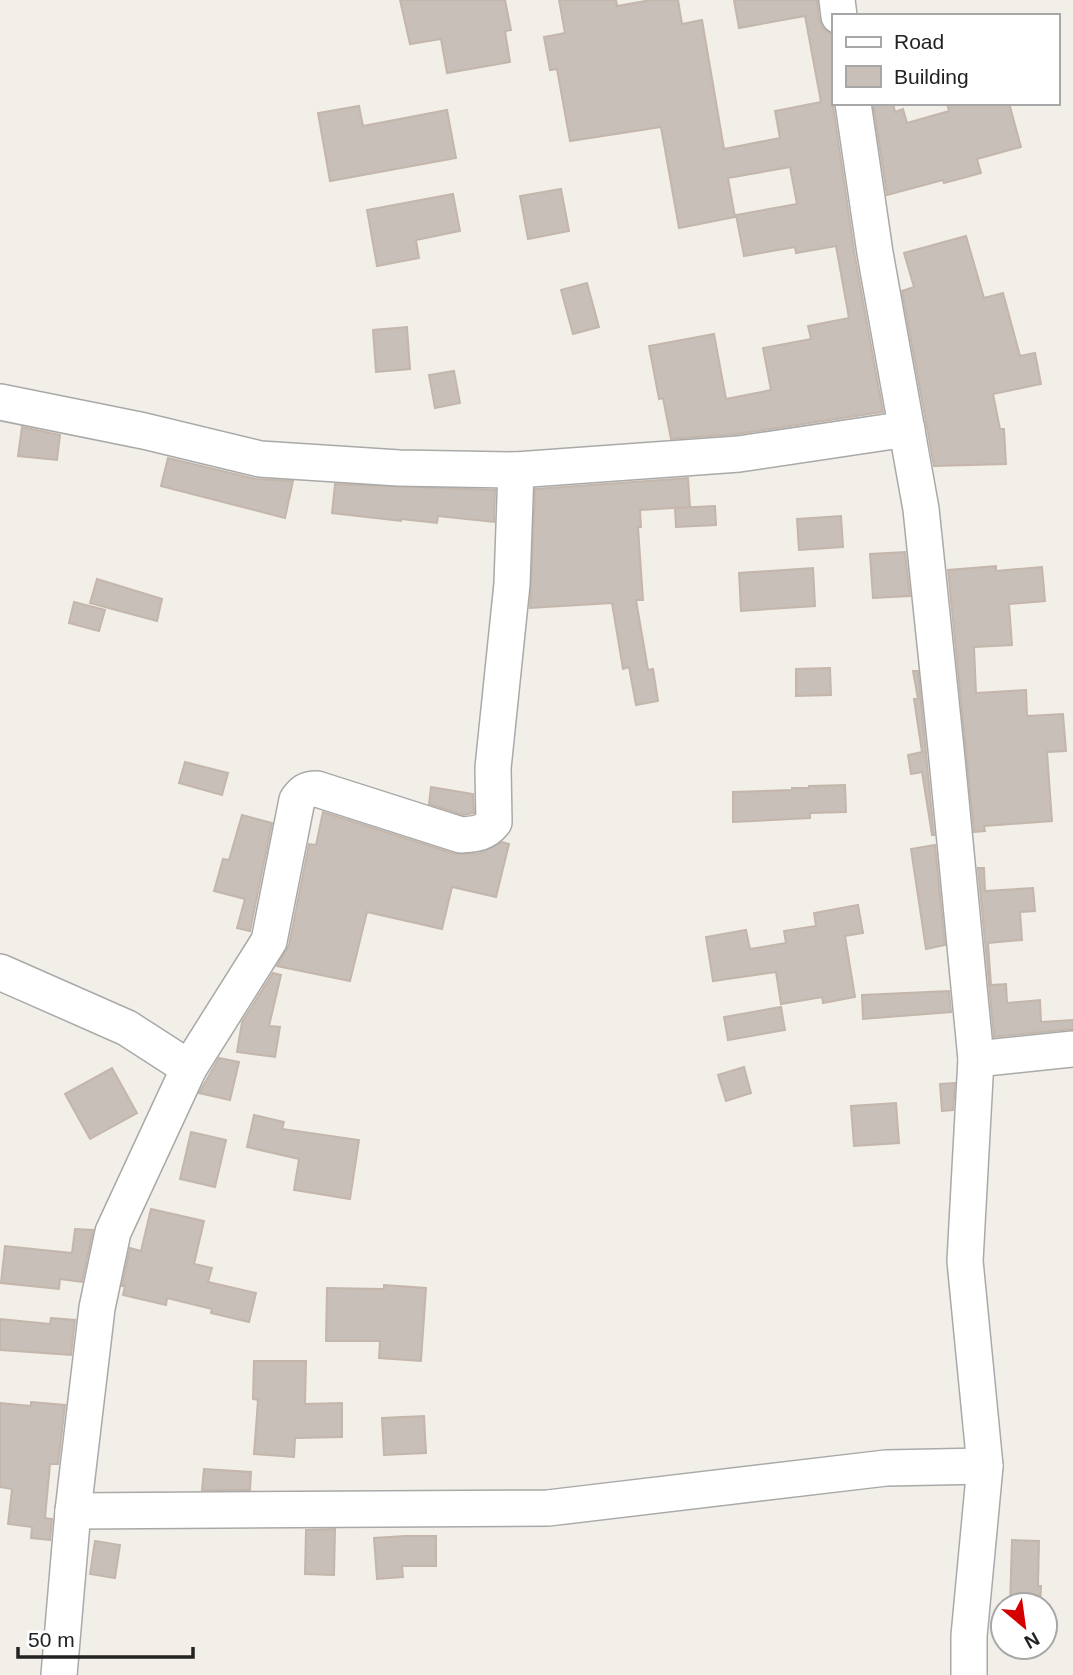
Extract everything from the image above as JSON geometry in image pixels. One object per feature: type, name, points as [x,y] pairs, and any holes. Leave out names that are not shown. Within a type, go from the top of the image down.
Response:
[{"type":"street","points":[[853,105],[875,253],[923,535],[976,1059],[965,1261],[985,1466],[969,1636],[969,1675]]},
{"type":"street","points":[[0,402],[144,431],[260,459],[399,468],[516,470],[739,454],[907,429]]},
{"type":"street","points":[[59,1675],[73,1511],[97,1308],[113,1231],[188,1068],[269,941],[297,800],[303,792],[317,789],[461,835],[480,834],[494,822],[493,768],[512,584],[516,470]]},
{"type":"street","points":[[0,972],[127,1028],[188,1068]]},
{"type":"street","points":[[976,1059],[1073,1049]]},
{"type":"street","points":[[73,1511],[548,1508],[886,1468],[985,1466]]},
{"type":"building","points":[[400,0],[505,0],[511,30],[505,31],[510,62],[447,73],[441,39],[410,44]]},
{"type":"building","points":[[559,0],[616,0],[617,6],[651,0],[678,0],[682,24],[702,20],[724,149],[780,138],[775,111],[821,102],[805,16],[739,28],[734,0],[817,0],[823,28],[832,34],[832,105],[855,257],[883,412],[737,434],[671,439],[663,398],[659,399],[649,346],[714,334],[726,399],[771,390],[763,348],[811,339],[808,326],[849,318],[836,246],[796,253],[795,247],[744,256],[736,215],[797,204],[790,167],[728,178],[735,217],[679,228],[661,127],[570,141],[557,69],[550,70],[544,37],[565,33]]},
{"type":"building","points":[[873,105],[893,105],[895,112],[903,109],[907,123],[949,111],[948,105],[1010,105],[1021,147],[977,159],[981,173],[887,195]]},
{"type":"building","points":[[359,106],[363,126],[447,110],[456,158],[330,181],[318,113]]},
{"type":"building","points":[[561,189],[569,231],[528,239],[520,196]]},
{"type":"building","points":[[453,194],[460,231],[416,240],[419,258],[377,266],[367,210]]},
{"type":"building","points":[[966,236],[984,298],[1003,293],[1020,356],[1035,353],[1041,384],[993,394],[1000,429],[1004,429],[1006,464],[934,466],[902,291],[914,287],[904,253]]},
{"type":"building","points":[[587,283],[599,327],[573,334],[561,290]]},
{"type":"building","points":[[407,327],[410,369],[376,372],[373,330]]},
{"type":"building","points":[[454,371],[460,403],[435,408],[429,375]]},
{"type":"building","points":[[22,427],[60,435],[57,460],[18,456]]},
{"type":"building","points":[[168,458],[256,479],[293,481],[285,518],[161,486]]},
{"type":"building","points":[[688,478],[690,507],[640,510],[641,527],[638,527],[643,600],[636,600],[648,670],[653,669],[658,701],[636,705],[629,667],[623,669],[612,603],[530,608],[535,489]]},
{"type":"building","points":[[335,484],[495,490],[494,522],[438,516],[437,523],[401,521],[332,513]]},
{"type":"building","points":[[715,506],[716,525],[676,527],[675,508]]},
{"type":"building","points":[[841,516],[843,547],[799,550],[797,519]]},
{"type":"building","points":[[905,552],[910,596],[873,598],[870,554]]},
{"type":"building","points":[[996,566],[996,571],[1042,567],[1045,601],[1009,604],[1012,645],[974,647],[976,693],[1026,690],[1027,716],[1063,714],[1066,751],[1047,752],[1052,821],[984,826],[985,831],[974,832],[948,570]]},
{"type":"building","points":[[813,568],[815,606],[741,611],[739,573]]},
{"type":"building","points":[[97,579],[162,599],[157,621],[90,603]]},
{"type":"building","points":[[74,602],[105,610],[99,631],[69,623]]},
{"type":"building","points":[[830,668],[831,695],[796,696],[796,669]]},
{"type":"building","points":[[913,671],[918,671],[934,835],[922,772],[911,774],[908,755],[922,752]]},
{"type":"building","points":[[185,762],[228,773],[222,795],[179,783]]},
{"type":"building","points":[[845,785],[846,812],[810,813],[810,818],[733,822],[733,792]]},
{"type":"building","points":[[431,787],[473,794],[474,813],[463,815],[429,804]]},
{"type":"building","points":[[323,812],[455,854],[480,853],[502,842],[509,844],[496,897],[452,887],[442,929],[367,912],[350,981],[277,966],[289,945],[309,844],[316,845]]},
{"type":"building","points":[[242,815],[272,823],[250,931],[237,928],[245,899],[214,891],[223,859],[229,860]]},
{"type":"building","points":[[935,845],[945,945],[926,949],[911,849]]},
{"type":"building","points":[[978,868],[984,868],[985,891],[1033,888],[1035,911],[1020,912],[1022,940],[988,943],[991,985],[1006,984],[1007,1003],[1040,1000],[1041,1022],[1073,1020],[1073,1029],[994,1037]]},
{"type":"building","points":[[858,905],[863,933],[845,936],[855,997],[823,1003],[822,997],[781,1004],[776,972],[713,981],[706,937],[746,930],[750,949],[786,943],[784,931],[816,926],[814,913]]},
{"type":"building","points":[[273,973],[281,975],[269,1026],[280,1027],[275,1057],[237,1052],[242,1022]]},
{"type":"building","points":[[949,991],[951,1012],[863,1019],[862,995]]},
{"type":"building","points":[[781,1007],[785,1030],[728,1040],[724,1017]]},
{"type":"building","points":[[219,1058],[239,1062],[230,1100],[199,1093]]},
{"type":"building","points":[[744,1067],[751,1093],[726,1101],[718,1075]]},
{"type":"building","points":[[112,1068],[137,1113],[90,1139],[65,1094]]},
{"type":"building","points":[[955,1083],[953,1110],[942,1111],[940,1084]]},
{"type":"building","points":[[896,1103],[899,1143],[854,1146],[851,1106]]},
{"type":"building","points":[[254,1115],[284,1122],[282,1129],[359,1140],[350,1199],[294,1190],[299,1159],[247,1147]]},
{"type":"building","points":[[191,1132],[226,1140],[215,1187],[180,1179]]},
{"type":"building","points":[[151,1209],[204,1221],[194,1264],[212,1268],[208,1282],[256,1293],[249,1322],[167,1298],[166,1305],[123,1295],[125,1286],[122,1286],[130,1248],[141,1251]]},
{"type":"building","points":[[75,1229],[93,1230],[82,1282],[60,1279],[59,1289],[1,1283],[5,1246],[72,1253]]},
{"type":"building","points":[[384,1285],[426,1288],[421,1361],[379,1358],[380,1341],[326,1341],[327,1288],[384,1289]]},
{"type":"building","points":[[51,1318],[75,1320],[71,1355],[0,1350],[0,1319],[50,1324]]},
{"type":"building","points":[[254,1361],[306,1361],[305,1404],[342,1403],[342,1437],[295,1438],[294,1457],[254,1454],[258,1400],[253,1399]]},
{"type":"building","points":[[31,1402],[65,1405],[58,1464],[50,1464],[45,1518],[52,1519],[50,1540],[31,1538],[32,1527],[8,1524],[12,1489],[0,1487],[0,1403],[31,1406]]},
{"type":"building","points":[[424,1416],[426,1453],[384,1455],[382,1418]]},
{"type":"building","points":[[204,1469],[251,1472],[250,1490],[202,1490]]},
{"type":"building","points":[[335,1529],[334,1575],[305,1574],[306,1530]]},
{"type":"building","points":[[436,1536],[436,1566],[402,1566],[403,1577],[377,1579],[374,1538]]},
{"type":"building","points":[[1012,1540],[1039,1541],[1038,1586],[1041,1586],[1041,1591],[1010,1591]]},
{"type":"building","points":[[95,1541],[120,1545],[115,1578],[90,1574]]}]
